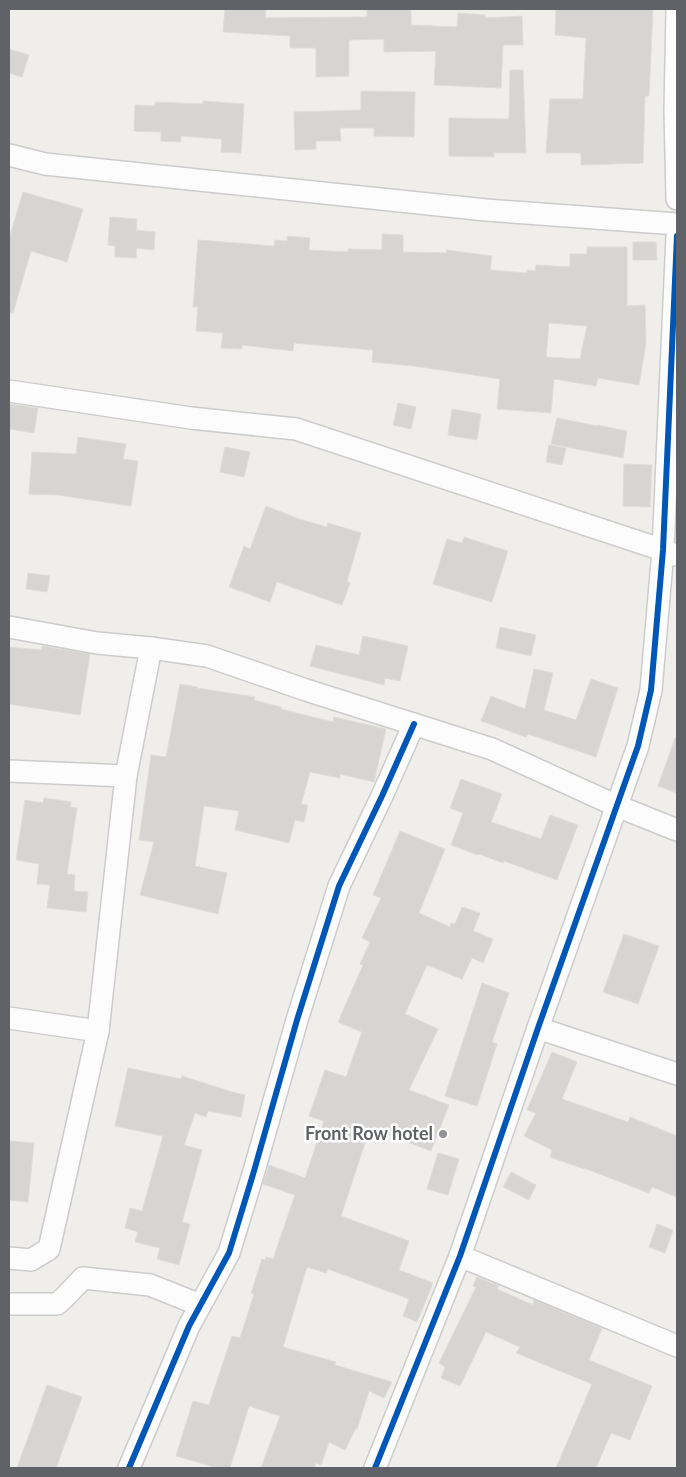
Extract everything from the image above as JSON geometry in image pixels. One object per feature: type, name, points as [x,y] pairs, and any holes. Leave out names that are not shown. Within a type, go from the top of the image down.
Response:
[{"type":"street","points":[[677,9],[675,111],[677,199]]},
{"type":"street","points":[[9,155],[45,164],[457,207],[677,224]]},
{"type":"street","points":[[375,1468],[460,1256],[638,746],[651,690],[670,553],[677,236]]},
{"type":"street","points":[[9,391],[191,418],[296,429],[670,553]]},
{"type":"street","points":[[9,628],[97,643],[207,656],[306,690],[492,749],[616,806],[677,830]]},
{"type":"street","points":[[9,1258],[31,1260],[49,1249],[98,1031],[126,776],[151,648]]},
{"type":"street","points":[[128,1468],[189,1326],[229,1252],[297,1020],[339,886],[414,724]]},
{"type":"street","points":[[9,771],[126,776]]},
{"type":"street","points":[[9,1018],[98,1031]]},
{"type":"street","points":[[538,1028],[677,1074]]},
{"type":"street","points":[[460,1256],[677,1346]]},
{"type":"street","points":[[9,1304],[57,1304],[83,1278],[150,1285],[200,1305]]},
{"type":"building","points":[[225,9],[266,9],[265,18],[367,17],[367,9],[411,9],[411,25],[457,27],[458,13],[485,15],[485,18],[522,16],[523,45],[503,45],[501,88],[434,85],[436,51],[384,52],[384,39],[349,40],[349,76],[316,77],[316,48],[290,48],[290,36],[223,32]]},
{"type":"building","points":[[556,9],[653,9],[649,96],[645,96],[643,163],[581,165],[581,153],[546,153],[550,99],[583,99],[586,38],[555,35]]},
{"type":"building","points":[[9,49],[29,55],[22,77],[9,73]]},
{"type":"building","points":[[510,70],[523,70],[526,153],[494,153],[494,157],[449,156],[449,118],[509,119]]},
{"type":"building","points":[[361,91],[415,92],[414,137],[374,136],[374,128],[340,128],[341,141],[316,141],[316,149],[295,150],[294,112],[361,110]]},
{"type":"building","points":[[203,101],[244,104],[241,153],[221,152],[222,139],[181,136],[181,142],[161,141],[161,132],[134,131],[135,105],[155,106],[155,102],[203,104]]},
{"type":"building","points":[[23,192],[83,209],[67,262],[31,251],[13,313],[9,313],[9,239]]},
{"type":"building","points":[[110,217],[137,219],[136,230],[155,232],[154,250],[137,248],[136,258],[115,257],[115,246],[108,245]]},
{"type":"building","points":[[382,234],[403,235],[403,252],[446,253],[447,250],[492,256],[490,270],[527,273],[527,270],[535,271],[536,265],[570,267],[570,254],[587,254],[587,247],[627,247],[627,306],[645,305],[646,343],[639,385],[598,378],[596,386],[554,379],[551,413],[497,409],[500,379],[414,366],[372,362],[373,350],[294,343],[293,351],[242,345],[242,349],[221,348],[223,333],[196,331],[198,307],[193,307],[198,240],[274,246],[275,240],[287,241],[287,236],[310,238],[309,250],[348,252],[348,249],[382,250]],"holes":[[[549,323],[587,326],[580,359],[546,357]]]},
{"type":"building","points":[[633,242],[656,242],[657,260],[633,260]]},
{"type":"building","points":[[398,403],[416,407],[411,429],[393,425]]},
{"type":"building","points":[[9,404],[38,408],[34,433],[9,429]]},
{"type":"building","points":[[452,409],[481,414],[477,440],[448,435]]},
{"type":"building","points":[[557,418],[627,431],[623,458],[551,444]]},
{"type":"building","points":[[78,437],[126,444],[123,459],[138,461],[131,506],[58,495],[29,494],[32,452],[76,454]]},
{"type":"building","points":[[549,445],[566,448],[562,465],[546,462]]},
{"type":"building","points":[[225,447],[250,452],[244,477],[220,472]]},
{"type":"building","points":[[624,464],[652,465],[650,507],[623,506]]},
{"type":"building","points":[[266,506],[299,519],[327,527],[328,523],[361,533],[347,581],[350,583],[342,605],[277,582],[270,602],[229,587],[244,546],[250,549]]},
{"type":"building","points":[[464,537],[508,551],[492,602],[433,584],[447,539],[462,543]]},
{"type":"building","points":[[28,573],[50,576],[47,592],[26,589]]},
{"type":"building","points":[[500,627],[536,635],[531,656],[496,648]]},
{"type":"building","points":[[363,636],[408,646],[400,681],[385,678],[384,685],[310,666],[316,645],[359,655]]},
{"type":"building","points":[[42,646],[90,654],[80,715],[9,704],[9,647],[42,650]]},
{"type":"building","points":[[534,669],[553,673],[544,710],[576,720],[591,679],[618,688],[596,757],[528,734],[526,737],[481,721],[491,696],[525,709]]},
{"type":"building","points":[[180,684],[255,697],[254,700],[281,707],[281,709],[333,722],[334,717],[386,729],[374,782],[340,774],[340,778],[310,772],[301,804],[308,805],[304,822],[295,820],[289,843],[235,830],[239,811],[204,806],[195,866],[227,873],[218,914],[140,895],[154,842],[139,840],[151,755],[166,757]]},
{"type":"building","points":[[675,738],[677,738],[677,793],[658,786]]},
{"type":"building","points":[[461,779],[502,794],[491,822],[541,839],[550,815],[578,825],[557,880],[451,845],[463,813],[450,808]]},
{"type":"building","points":[[44,798],[71,802],[70,807],[77,808],[67,874],[75,875],[74,891],[88,892],[86,912],[47,908],[50,885],[37,884],[39,864],[16,860],[25,800],[43,803]]},
{"type":"building","points":[[400,831],[445,849],[419,913],[450,927],[451,923],[455,924],[462,907],[480,913],[473,931],[493,939],[483,963],[472,958],[462,979],[427,965],[405,1014],[438,1029],[409,1090],[449,1105],[431,1151],[370,1128],[341,1216],[409,1241],[399,1270],[433,1283],[417,1322],[403,1316],[409,1299],[328,1269],[326,1273],[307,1267],[283,1347],[336,1362],[335,1365],[392,1382],[384,1398],[369,1391],[357,1429],[345,1450],[329,1442],[321,1465],[316,1463],[314,1468],[261,1468],[280,1416],[249,1406],[230,1468],[217,1468],[176,1456],[193,1401],[209,1405],[232,1336],[240,1338],[254,1294],[251,1293],[262,1259],[265,1260],[266,1257],[273,1259],[295,1195],[263,1184],[269,1165],[305,1178],[324,1121],[309,1116],[325,1070],[346,1077],[362,1032],[338,1022],[363,965],[360,964],[370,942],[362,938],[381,898],[373,895]]},
{"type":"building","points":[[624,934],[659,946],[638,1004],[603,992]]},
{"type":"building","points":[[482,983],[509,993],[492,1042],[497,1044],[477,1106],[445,1096]]},
{"type":"building","points":[[552,1052],[577,1062],[562,1099],[628,1122],[630,1117],[677,1136],[677,1197],[652,1187],[649,1193],[550,1157],[552,1150],[524,1136],[536,1113],[527,1110]]},
{"type":"building","points":[[128,1068],[181,1079],[182,1076],[245,1095],[241,1117],[208,1111],[206,1117],[195,1113],[184,1145],[202,1150],[182,1222],[190,1224],[179,1265],[157,1259],[160,1248],[135,1242],[138,1232],[125,1228],[130,1208],[142,1211],[163,1136],[115,1126]]},
{"type":"building","points":[[9,1141],[34,1143],[28,1202],[9,1200]]},
{"type":"building","points":[[438,1153],[459,1159],[448,1195],[427,1189]]},
{"type":"building","points":[[511,1172],[536,1185],[529,1200],[503,1187]]},
{"type":"building","points":[[657,1224],[673,1230],[665,1253],[649,1247]]},
{"type":"building","points":[[477,1277],[499,1286],[497,1289],[533,1305],[534,1300],[602,1328],[589,1360],[652,1386],[630,1440],[611,1433],[596,1468],[556,1468],[592,1384],[516,1353],[520,1347],[486,1332],[460,1386],[441,1378],[445,1367],[439,1363],[476,1287],[473,1286]]},
{"type":"building","points":[[47,1385],[82,1397],[56,1468],[17,1468]]},
{"type":"cycle path","points":[[375,1468],[460,1256],[638,746],[651,690],[663,550],[677,236]]},
{"type":"cycle path","points":[[129,1468],[189,1326],[229,1253],[297,1020],[339,886],[414,724]]},
{"type":"place","name":"Front Row hotel","points":[[443,1134]]}]
